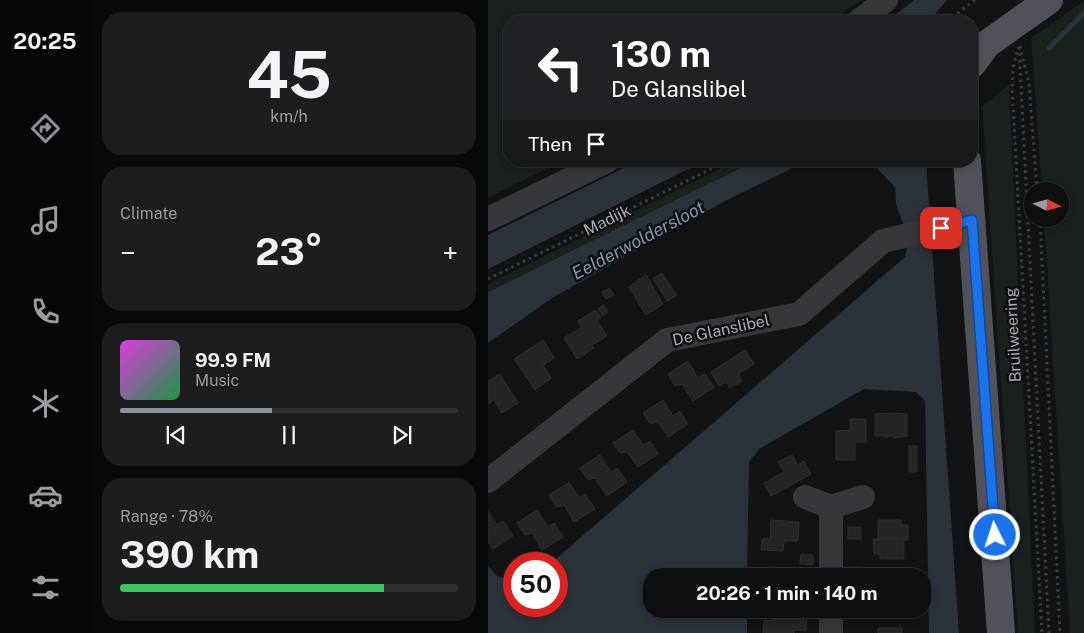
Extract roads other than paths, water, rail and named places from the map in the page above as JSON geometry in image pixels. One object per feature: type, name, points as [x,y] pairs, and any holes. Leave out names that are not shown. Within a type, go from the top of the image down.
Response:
[{"type":"main road","points":[[978,32],[1021,0]]},
{"type":"main road","points":[[978,56],[987,44],[1049,0]]},
{"type":"main road","points":[[968,167],[1001,633]]},
{"type":"street","points":[[867,15],[886,0]]},
{"type":"street","points":[[488,219],[595,167]]},
{"type":"street","name":"De Glanslibel","points":[[488,481],[667,340],[799,314],[883,241],[972,220]]},
{"type":"street","points":[[805,497],[831,507],[863,497]]},
{"type":"street","points":[[831,507],[831,568]]},
{"type":"street","points":[[831,618],[831,633]]},
{"type":"water","points":[[914,0],[947,0],[934,15],[895,15]]},
{"type":"water","points":[[626,167],[692,167],[488,269],[488,235]]},
{"type":"water","points":[[743,167],[795,167],[723,202],[552,298],[488,343],[488,292]]},
{"type":"water","points":[[876,167],[926,167],[959,633],[929,633],[929,618],[931,618],[931,568],[928,568],[925,401],[916,392],[864,389],[759,449],[749,462],[747,568],[643,568],[643,618],[747,618],[747,633],[488,633],[488,566],[497,576],[503,577],[503,617],[568,617],[568,552],[564,552],[905,257],[907,237],[896,205],[895,187]]},
{"type":"waterway","name":"Eelderwoldersloot","points":[[1049,48],[1085,12]]}]
